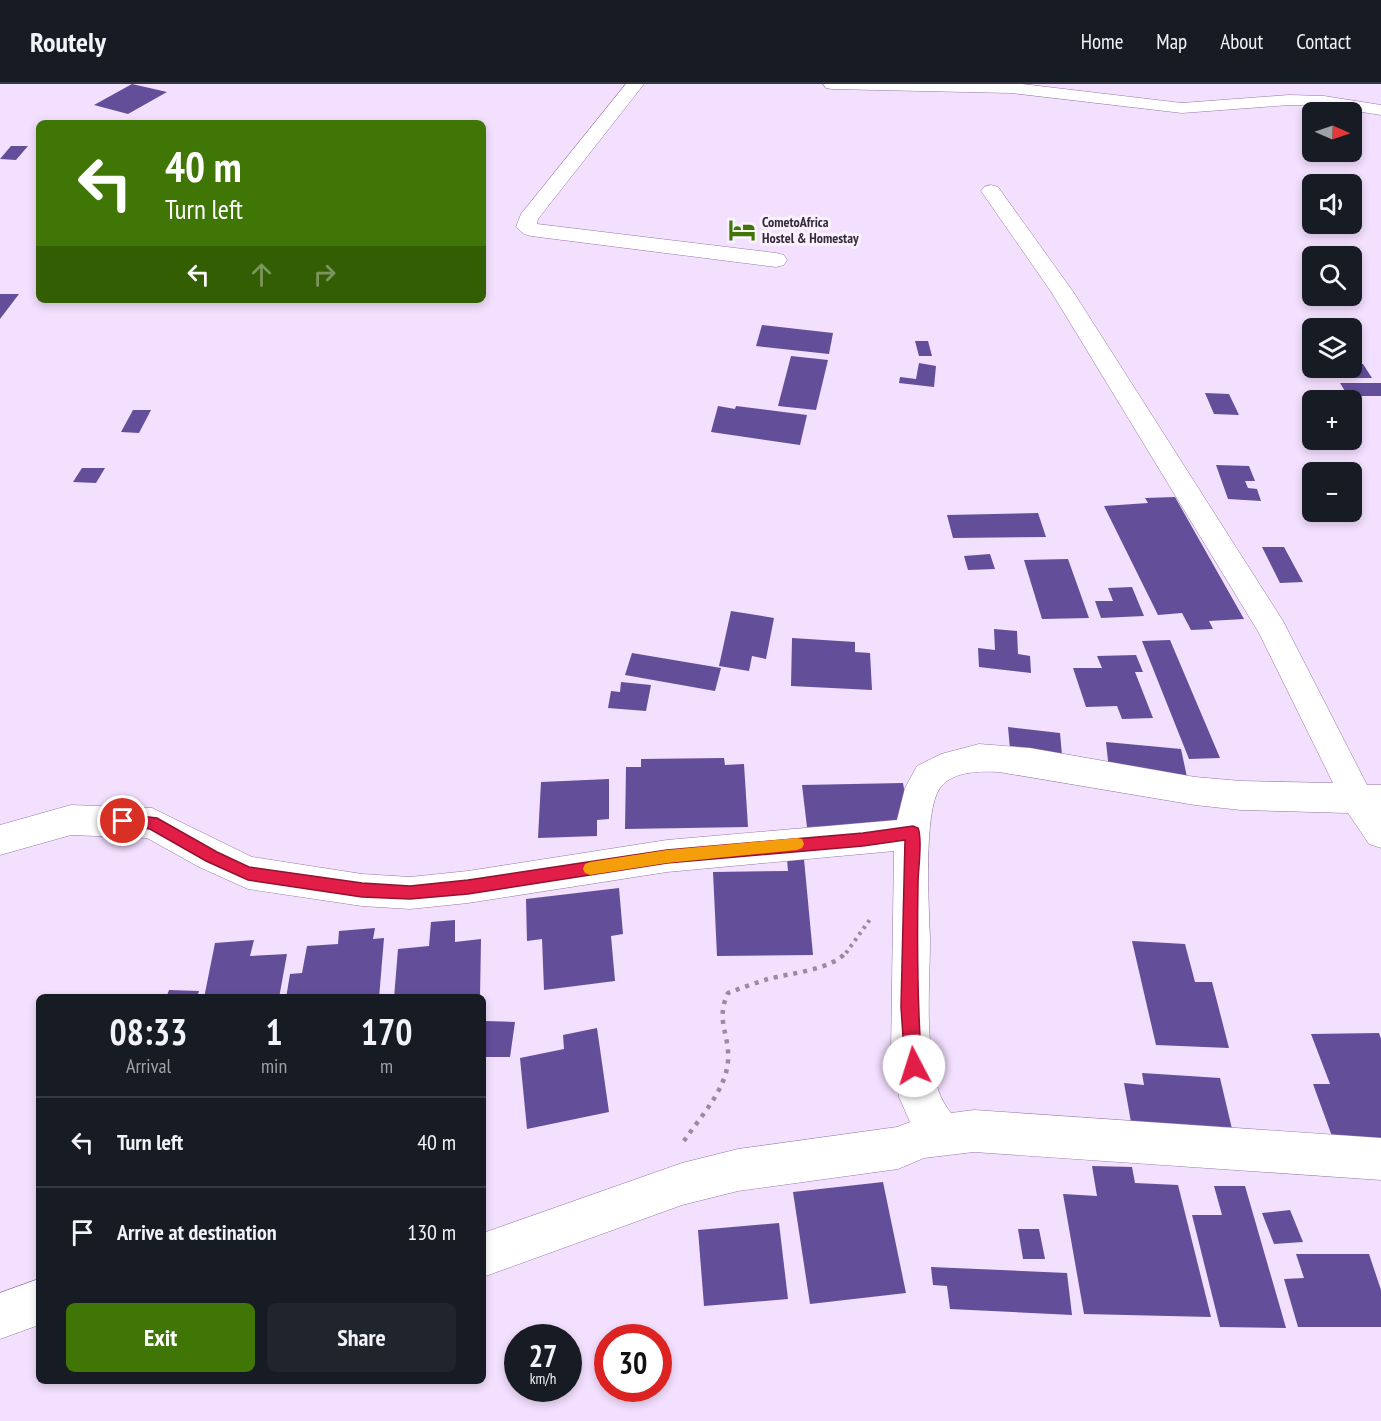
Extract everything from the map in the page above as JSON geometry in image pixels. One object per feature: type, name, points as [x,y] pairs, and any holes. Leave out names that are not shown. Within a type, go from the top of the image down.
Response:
[{"type":"street","points":[[635,84],[528,218],[526,227],[531,230],[776,260]]},
{"type":"street","points":[[832,84],[990,87],[1182,108],[1289,100],[1324,101],[1381,110]]},
{"type":"street","points":[[991,191],[1063,293],[1272,629],[1369,799],[1381,832]]},
{"type":"street","points":[[942,1134],[928,1118],[921,1100],[914,1066],[909,1007],[912,847],[920,791],[928,777],[942,768],[978,758],[1044,764],[1195,791],[1369,799]]},
{"type":"street","points":[[0,840],[71,820],[152,823],[248,873],[362,890],[410,893],[468,887],[667,856],[863,840],[912,847]]},
{"type":"street","points":[[486,1254],[682,1184],[738,1170],[898,1148],[923,1137],[942,1134],[974,1131],[1381,1159]]},
{"type":"street","points":[[0,1316],[36,1303]]},
{"type":"path","points":[[682,1143],[727,1070],[728,1052],[721,1023],[721,1005],[728,993],[769,979],[819,967],[843,956],[912,847]]},
{"type":"building","points":[[132,84],[167,92],[128,114],[94,105]]},
{"type":"building","points":[[11,146],[28,146],[16,160],[0,159]]},
{"type":"building","points":[[0,294],[19,294],[0,319]]},
{"type":"building","points":[[762,325],[833,333],[829,354],[756,346]]},
{"type":"building","points":[[915,341],[928,341],[932,356],[919,356]]},
{"type":"building","points":[[791,356],[828,360],[816,410],[778,406]]},
{"type":"building","points":[[919,363],[936,366],[934,387],[899,383],[900,377],[916,379]]},
{"type":"building","points":[[1362,364],[1363,364],[1372,378],[1362,378]]},
{"type":"building","points":[[1340,383],[1381,383],[1381,396],[1362,396],[1362,390],[1344,390]]},
{"type":"building","points":[[1205,393],[1229,394],[1239,415],[1214,414]]},
{"type":"building","points":[[718,406],[735,409],[736,406],[807,415],[800,445],[711,432]]},
{"type":"building","points":[[133,410],[151,410],[139,433],[121,432]]},
{"type":"building","points":[[1216,465],[1249,466],[1255,481],[1245,481],[1248,488],[1257,489],[1261,501],[1228,499]]},
{"type":"building","points":[[82,468],[105,468],[96,483],[73,482]]},
{"type":"building","points":[[1175,497],[1244,619],[1209,621],[1213,629],[1191,630],[1182,613],[1158,615],[1104,506],[1148,503],[1145,498]]},
{"type":"building","points":[[1038,513],[1046,537],[953,538],[947,515]]},
{"type":"building","points":[[1262,547],[1284,547],[1303,582],[1280,583]]},
{"type":"building","points":[[990,554],[995,569],[968,570],[964,556]]},
{"type":"building","points":[[1068,559],[1089,618],[1042,619],[1024,560]]},
{"type":"building","points":[[1132,587],[1144,616],[1101,618],[1095,601],[1113,601],[1108,588]]},
{"type":"building","points":[[731,611],[774,618],[766,659],[752,656],[749,671],[719,666]]},
{"type":"building","points":[[994,629],[1017,631],[1018,654],[1030,656],[1031,673],[979,667],[978,648],[995,650]]},
{"type":"building","points":[[792,638],[855,642],[855,652],[870,653],[872,690],[791,686]]},
{"type":"building","points":[[1170,640],[1220,758],[1189,759],[1142,641]]},
{"type":"building","points":[[632,653],[721,668],[715,691],[625,675]]},
{"type":"building","points":[[1136,655],[1143,672],[1135,672],[1153,718],[1122,719],[1117,706],[1086,707],[1073,668],[1102,668],[1097,656]]},
{"type":"building","points":[[621,682],[651,685],[646,711],[608,708],[611,691],[620,692]]},
{"type":"building","points":[[1008,727],[1060,733],[1062,755],[1010,749]]},
{"type":"building","points":[[1106,742],[1181,749],[1187,777],[1109,770]]},
{"type":"building","points":[[724,758],[725,765],[744,764],[748,827],[625,829],[626,767],[641,767],[641,759]]},
{"type":"building","points":[[609,779],[609,819],[597,820],[597,836],[538,838],[541,782]]},
{"type":"building","points":[[903,783],[910,825],[807,827],[802,785]]},
{"type":"building","points":[[787,859],[804,859],[813,955],[717,956],[713,872],[788,871]]},
{"type":"building","points":[[619,888],[623,934],[611,936],[615,981],[544,990],[542,939],[527,941],[526,899]]},
{"type":"building","points":[[455,920],[455,942],[481,939],[480,994],[394,994],[398,949],[429,946],[431,922]]},
{"type":"building","points":[[375,928],[373,939],[384,938],[379,994],[287,994],[290,974],[302,973],[307,946],[338,944],[339,931]]},
{"type":"building","points":[[254,940],[250,956],[287,954],[280,994],[205,994],[215,943]]},
{"type":"building","points":[[1132,941],[1185,944],[1195,982],[1212,982],[1229,1048],[1156,1045]]},
{"type":"building","points":[[169,990],[199,991],[198,994],[168,994]]},
{"type":"building","points":[[486,1021],[515,1022],[510,1057],[486,1057]]},
{"type":"building","points":[[597,1028],[609,1112],[527,1129],[520,1058],[564,1049],[563,1035]]},
{"type":"building","points":[[1379,1033],[1381,1039],[1381,1139],[1333,1139],[1313,1084],[1330,1084],[1311,1034]]},
{"type":"building","points":[[1142,1073],[1220,1078],[1232,1129],[1131,1122],[1124,1083],[1144,1085]]},
{"type":"building","points":[[1092,1166],[1132,1167],[1135,1183],[1178,1185],[1211,1317],[1084,1314],[1063,1194],[1097,1196]]},
{"type":"building","points":[[883,1182],[906,1293],[810,1304],[793,1192]]},
{"type":"building","points":[[1214,1186],[1245,1186],[1286,1328],[1220,1327],[1192,1215],[1222,1215]]},
{"type":"building","points":[[1290,1210],[1303,1242],[1274,1244],[1262,1213]]},
{"type":"building","points":[[779,1223],[788,1299],[704,1306],[698,1230]]},
{"type":"building","points":[[1018,1229],[1039,1229],[1045,1259],[1023,1259]]},
{"type":"building","points":[[1296,1254],[1369,1254],[1381,1290],[1381,1327],[1298,1327],[1284,1279],[1304,1278]]},
{"type":"building","points":[[931,1267],[1067,1273],[1072,1315],[950,1309],[947,1286],[933,1285]]},
{"type":"slow traffic","points":[[590,869],[667,856],[797,844]]},
{"type":"place","name":"CometoAfrica Hostel & Homestay","points":[[742,230]]},
{"type":"route","points":[[123,821],[152,823],[248,873],[362,890],[410,893],[552,875],[667,856],[762,846],[863,840],[913,832],[909,1007],[914,1066]]}]
